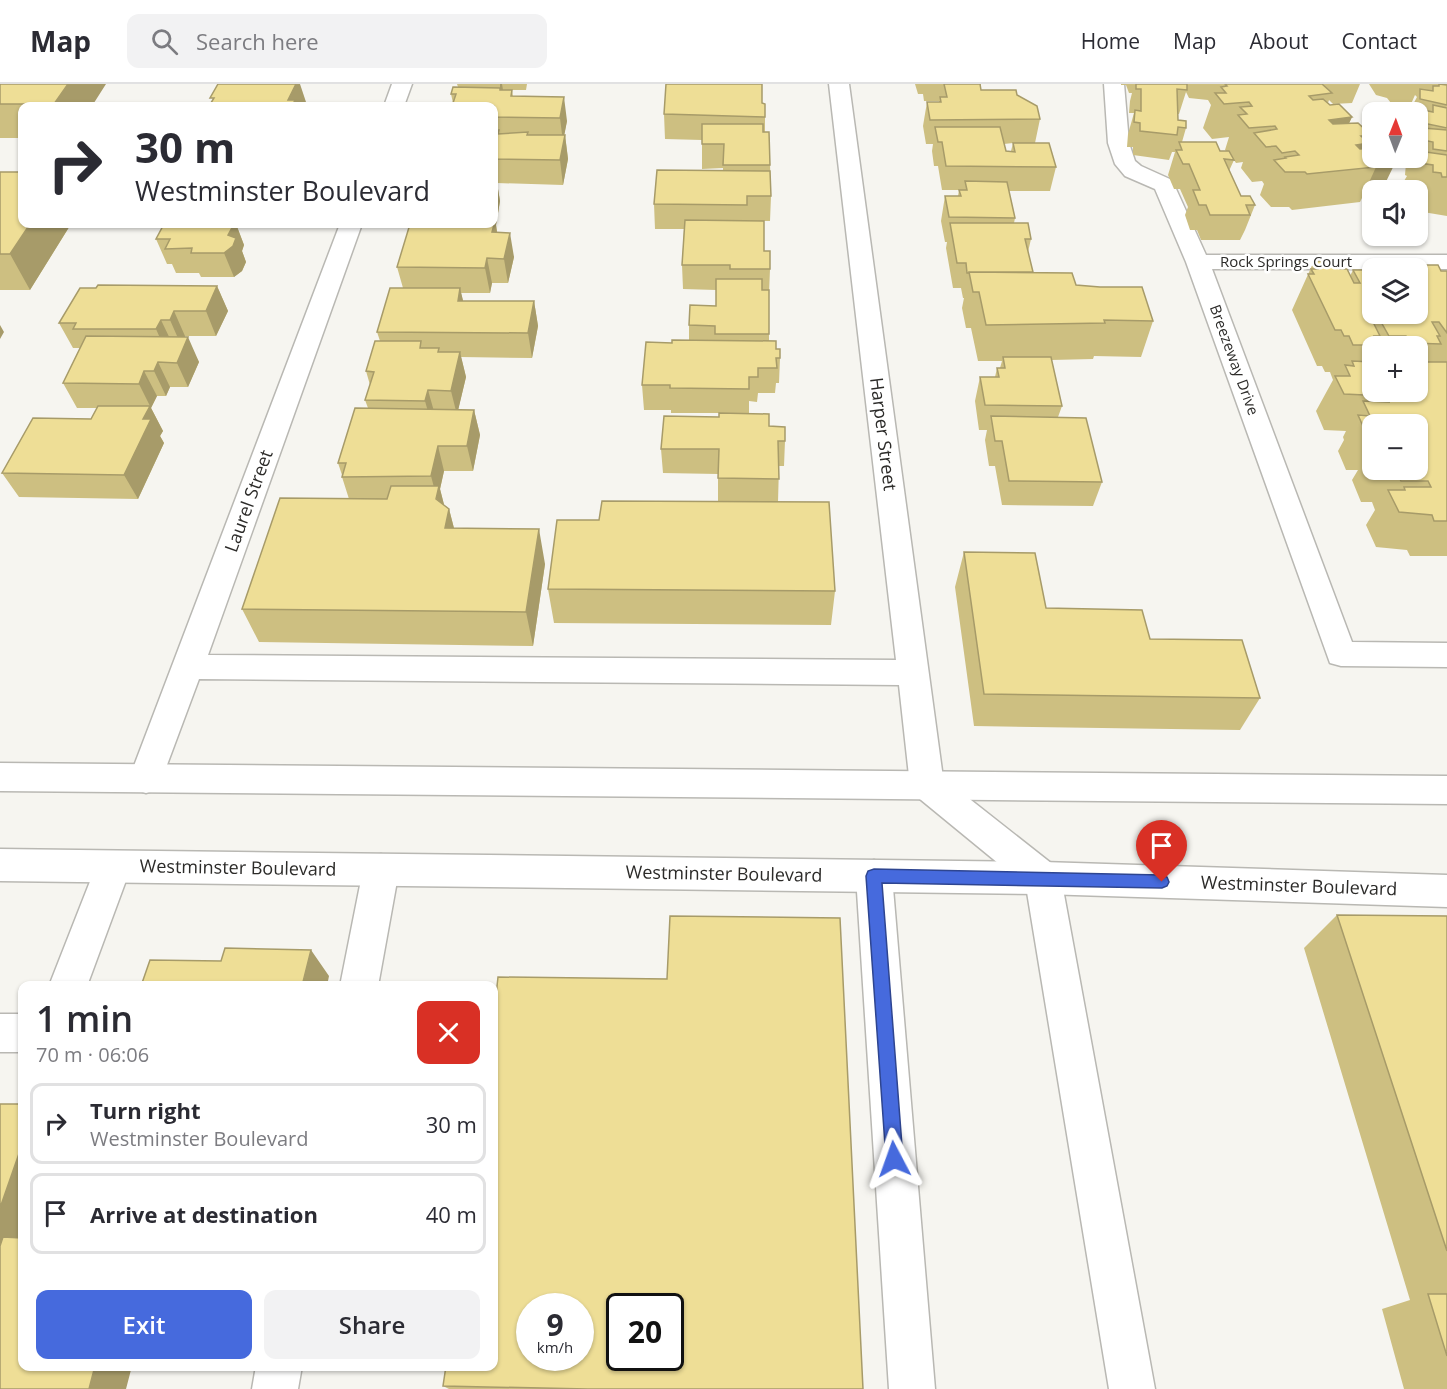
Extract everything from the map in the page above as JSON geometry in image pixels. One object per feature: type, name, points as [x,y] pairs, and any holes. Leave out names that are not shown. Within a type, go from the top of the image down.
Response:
[{"type":"street","points":[[395,102],[402,84]]},
{"type":"street","name":"Harper Street","points":[[839,84],[927,784]]},
{"type":"street","name":"Breezeway Drive","points":[[1114,84],[1117,93],[1119,150],[1131,169],[1164,185],[1198,262],[1341,654],[1447,655]]},
{"type":"street","name":"Laurel Street","points":[[146,779],[350,228]]},
{"type":"street","name":"Rock Springs Court","points":[[1198,262],[1447,262]]},
{"type":"street","points":[[188,667],[913,673]]},
{"type":"street","points":[[0,777],[1447,790]]},
{"type":"street","points":[[927,784],[1043,878],[1132,1389]]},
{"type":"street","name":"Westminster Boulevard","points":[[0,865],[1043,878],[1447,891]]},
{"type":"street","points":[[70,981],[113,867]]},
{"type":"street","points":[[360,981],[381,870]]},
{"type":"street","points":[[874,876],[912,1389]]},
{"type":"street","points":[[0,1033],[18,1033]]},
{"type":"street","points":[[275,1389],[278,1371]]},
{"type":"building","points":[[0,84],[68,84],[55,102],[0,104]]},
{"type":"building","points":[[218,84],[296,84],[288,100],[295,100],[294,102],[212,102],[214,98],[210,98]]},
{"type":"building","points":[[666,84],[762,84],[765,117],[664,114]]},
{"type":"building","points":[[944,84],[980,84],[981,90],[1016,90],[1017,95],[1037,106],[1040,119],[930,120],[927,102],[941,102],[940,97],[947,97]]},
{"type":"building","points":[[1136,84],[1187,84],[1187,90],[1177,89],[1178,120],[1186,121],[1186,128],[1178,127],[1177,135],[1140,131],[1140,123],[1134,122],[1135,110],[1141,111],[1141,89],[1136,89]]},
{"type":"building","points":[[1225,84],[1322,84],[1332,93],[1309,96],[1313,100],[1323,99],[1330,105],[1339,104],[1352,117],[1329,120],[1333,124],[1358,123],[1362,127],[1362,144],[1356,145],[1362,149],[1362,168],[1366,168],[1307,174],[1305,172],[1285,172],[1274,160],[1299,155],[1295,151],[1282,153],[1276,146],[1266,147],[1254,133],[1277,129],[1275,126],[1249,128],[1238,115],[1247,114],[1240,107],[1252,106],[1249,102],[1224,104],[1215,93],[1226,93],[1221,87],[1227,86]]},
{"type":"building","points":[[1439,84],[1447,85],[1447,105],[1420,99],[1420,89],[1433,91],[1433,86],[1439,86]]},
{"type":"building","points":[[453,87],[500,88],[500,90],[512,90],[511,96],[564,97],[560,118],[498,117],[498,102],[453,102],[456,94],[451,94]]},
{"type":"building","points":[[1433,105],[1447,108],[1447,128],[1428,124],[1428,111],[1433,112]]},
{"type":"building","points":[[702,124],[763,124],[763,132],[769,132],[770,165],[723,165],[724,144],[702,144]]},
{"type":"building","points":[[935,127],[1000,127],[1006,151],[1015,152],[1013,143],[1049,143],[1056,167],[946,166],[942,142],[938,142]]},
{"type":"building","points":[[1428,128],[1447,130],[1447,151],[1433,149],[1433,142],[1428,141]]},
{"type":"building","points":[[528,132],[527,135],[565,135],[560,160],[498,159],[498,134]]},
{"type":"building","points":[[1179,142],[1216,142],[1220,151],[1229,151],[1234,160],[1224,159],[1241,196],[1250,196],[1255,205],[1246,205],[1250,215],[1210,215],[1206,205],[1199,205],[1193,190],[1200,190],[1189,164],[1183,164],[1176,150],[1182,150]]},
{"type":"building","points":[[1428,152],[1447,155],[1447,177],[1433,172],[1433,165],[1428,164]]},
{"type":"building","points":[[657,170],[770,171],[771,196],[747,196],[747,205],[654,204]]},
{"type":"building","points":[[0,172],[18,172],[18,228],[27,228],[10,254],[0,254]]},
{"type":"building","points":[[965,181],[1007,182],[1015,218],[949,217],[945,196],[961,196],[959,190],[967,190]]},
{"type":"building","points":[[685,220],[764,221],[764,251],[770,251],[770,269],[730,269],[730,265],[682,265]]},
{"type":"building","points":[[950,223],[1028,223],[1031,239],[1025,239],[1033,272],[967,273],[966,263],[957,263]]},
{"type":"building","points":[[162,228],[232,228],[228,235],[236,238],[233,246],[224,253],[191,253],[192,248],[165,249],[170,239],[156,239]]},
{"type":"building","points":[[409,228],[493,228],[492,232],[510,233],[504,259],[487,258],[485,268],[397,267]]},
{"type":"building","points":[[1314,261],[1336,261],[1340,269],[1347,269],[1354,283],[1360,283],[1353,270],[1362,270],[1362,324],[1374,324],[1380,336],[1362,336],[1362,345],[1353,345],[1349,336],[1344,336],[1341,330],[1335,330],[1308,274],[1314,274],[1311,269],[1318,269]]},
{"type":"building","points":[[1428,265],[1438,265],[1441,271],[1447,271],[1447,333],[1439,322],[1432,322],[1440,336],[1437,336],[1441,344],[1428,344],[1428,336],[1389,336],[1382,324],[1428,324]]},
{"type":"building","points":[[969,272],[1072,273],[1076,285],[1142,287],[1153,321],[1104,320],[1105,323],[986,325],[979,292],[973,292]]},
{"type":"building","points":[[716,279],[762,279],[762,290],[769,290],[769,334],[715,334],[715,326],[689,325],[690,305],[716,306]]},
{"type":"building","points":[[98,285],[217,286],[206,311],[174,311],[170,320],[161,320],[156,329],[73,329],[76,323],[59,323],[80,288],[96,288]]},
{"type":"building","points":[[390,288],[460,288],[458,301],[534,301],[528,333],[377,332]]},
{"type":"building","points":[[86,336],[188,337],[177,363],[158,362],[154,371],[144,371],[139,384],[63,383]]},
{"type":"building","points":[[672,340],[776,341],[776,349],[780,349],[780,358],[776,358],[777,368],[758,368],[758,377],[749,377],[749,389],[670,388],[670,385],[642,385],[646,342],[672,343]]},
{"type":"building","points":[[375,341],[421,341],[420,348],[439,348],[438,352],[460,352],[451,391],[428,390],[425,401],[365,400],[374,372],[366,371]]},
{"type":"building","points":[[1003,357],[1051,357],[1062,406],[985,405],[980,377],[999,377],[997,368],[1005,368]]},
{"type":"building","points":[[1352,361],[1362,362],[1362,395],[1344,394],[1335,376],[1350,376],[1345,365],[1354,366]]},
{"type":"building","points":[[1428,362],[1447,362],[1447,521],[1434,521],[1432,515],[1399,512],[1388,490],[1405,490],[1404,487],[1431,487],[1428,481],[1400,480],[1428,480],[1428,414],[1369,414],[1363,402],[1428,402]]},
{"type":"building","points":[[98,406],[150,406],[143,419],[151,419],[124,475],[2,473],[33,418],[91,419]]},
{"type":"building","points":[[355,408],[474,410],[467,446],[438,446],[431,476],[342,477],[346,463],[338,463]]},
{"type":"building","points":[[719,413],[769,414],[769,426],[785,427],[785,441],[778,441],[779,479],[718,478],[719,449],[661,449],[664,416],[719,417]]},
{"type":"building","points":[[991,416],[1086,418],[1102,482],[1009,481],[1002,441],[995,441]]},
{"type":"building","points":[[391,486],[439,486],[436,499],[449,509],[445,528],[539,529],[526,612],[242,609],[280,498],[387,499]]},
{"type":"building","points":[[602,501],[829,502],[835,591],[548,589],[557,520],[599,520]]},
{"type":"building","points":[[964,552],[1035,553],[1046,608],[1142,610],[1150,639],[1242,640],[1260,698],[984,694]]},
{"type":"building","points":[[1337,915],[1447,916],[1447,1251]]},
{"type":"building","points":[[670,916],[840,918],[863,1389],[588,1389],[443,1386],[445,1371],[498,1371],[498,977],[667,979]]},
{"type":"building","points":[[225,948],[311,950],[303,981],[143,981],[150,960],[221,961]]},
{"type":"building","points":[[0,1104],[18,1104],[18,1156],[0,1208]]},
{"type":"building","points":[[3,1237],[18,1238],[18,1371],[94,1371],[89,1389],[0,1389],[0,1246]]},
{"type":"building","points":[[1428,1294],[1447,1294],[1447,1356]]},
{"type":"route","points":[[894,1159],[874,876],[1162,882]]}]
